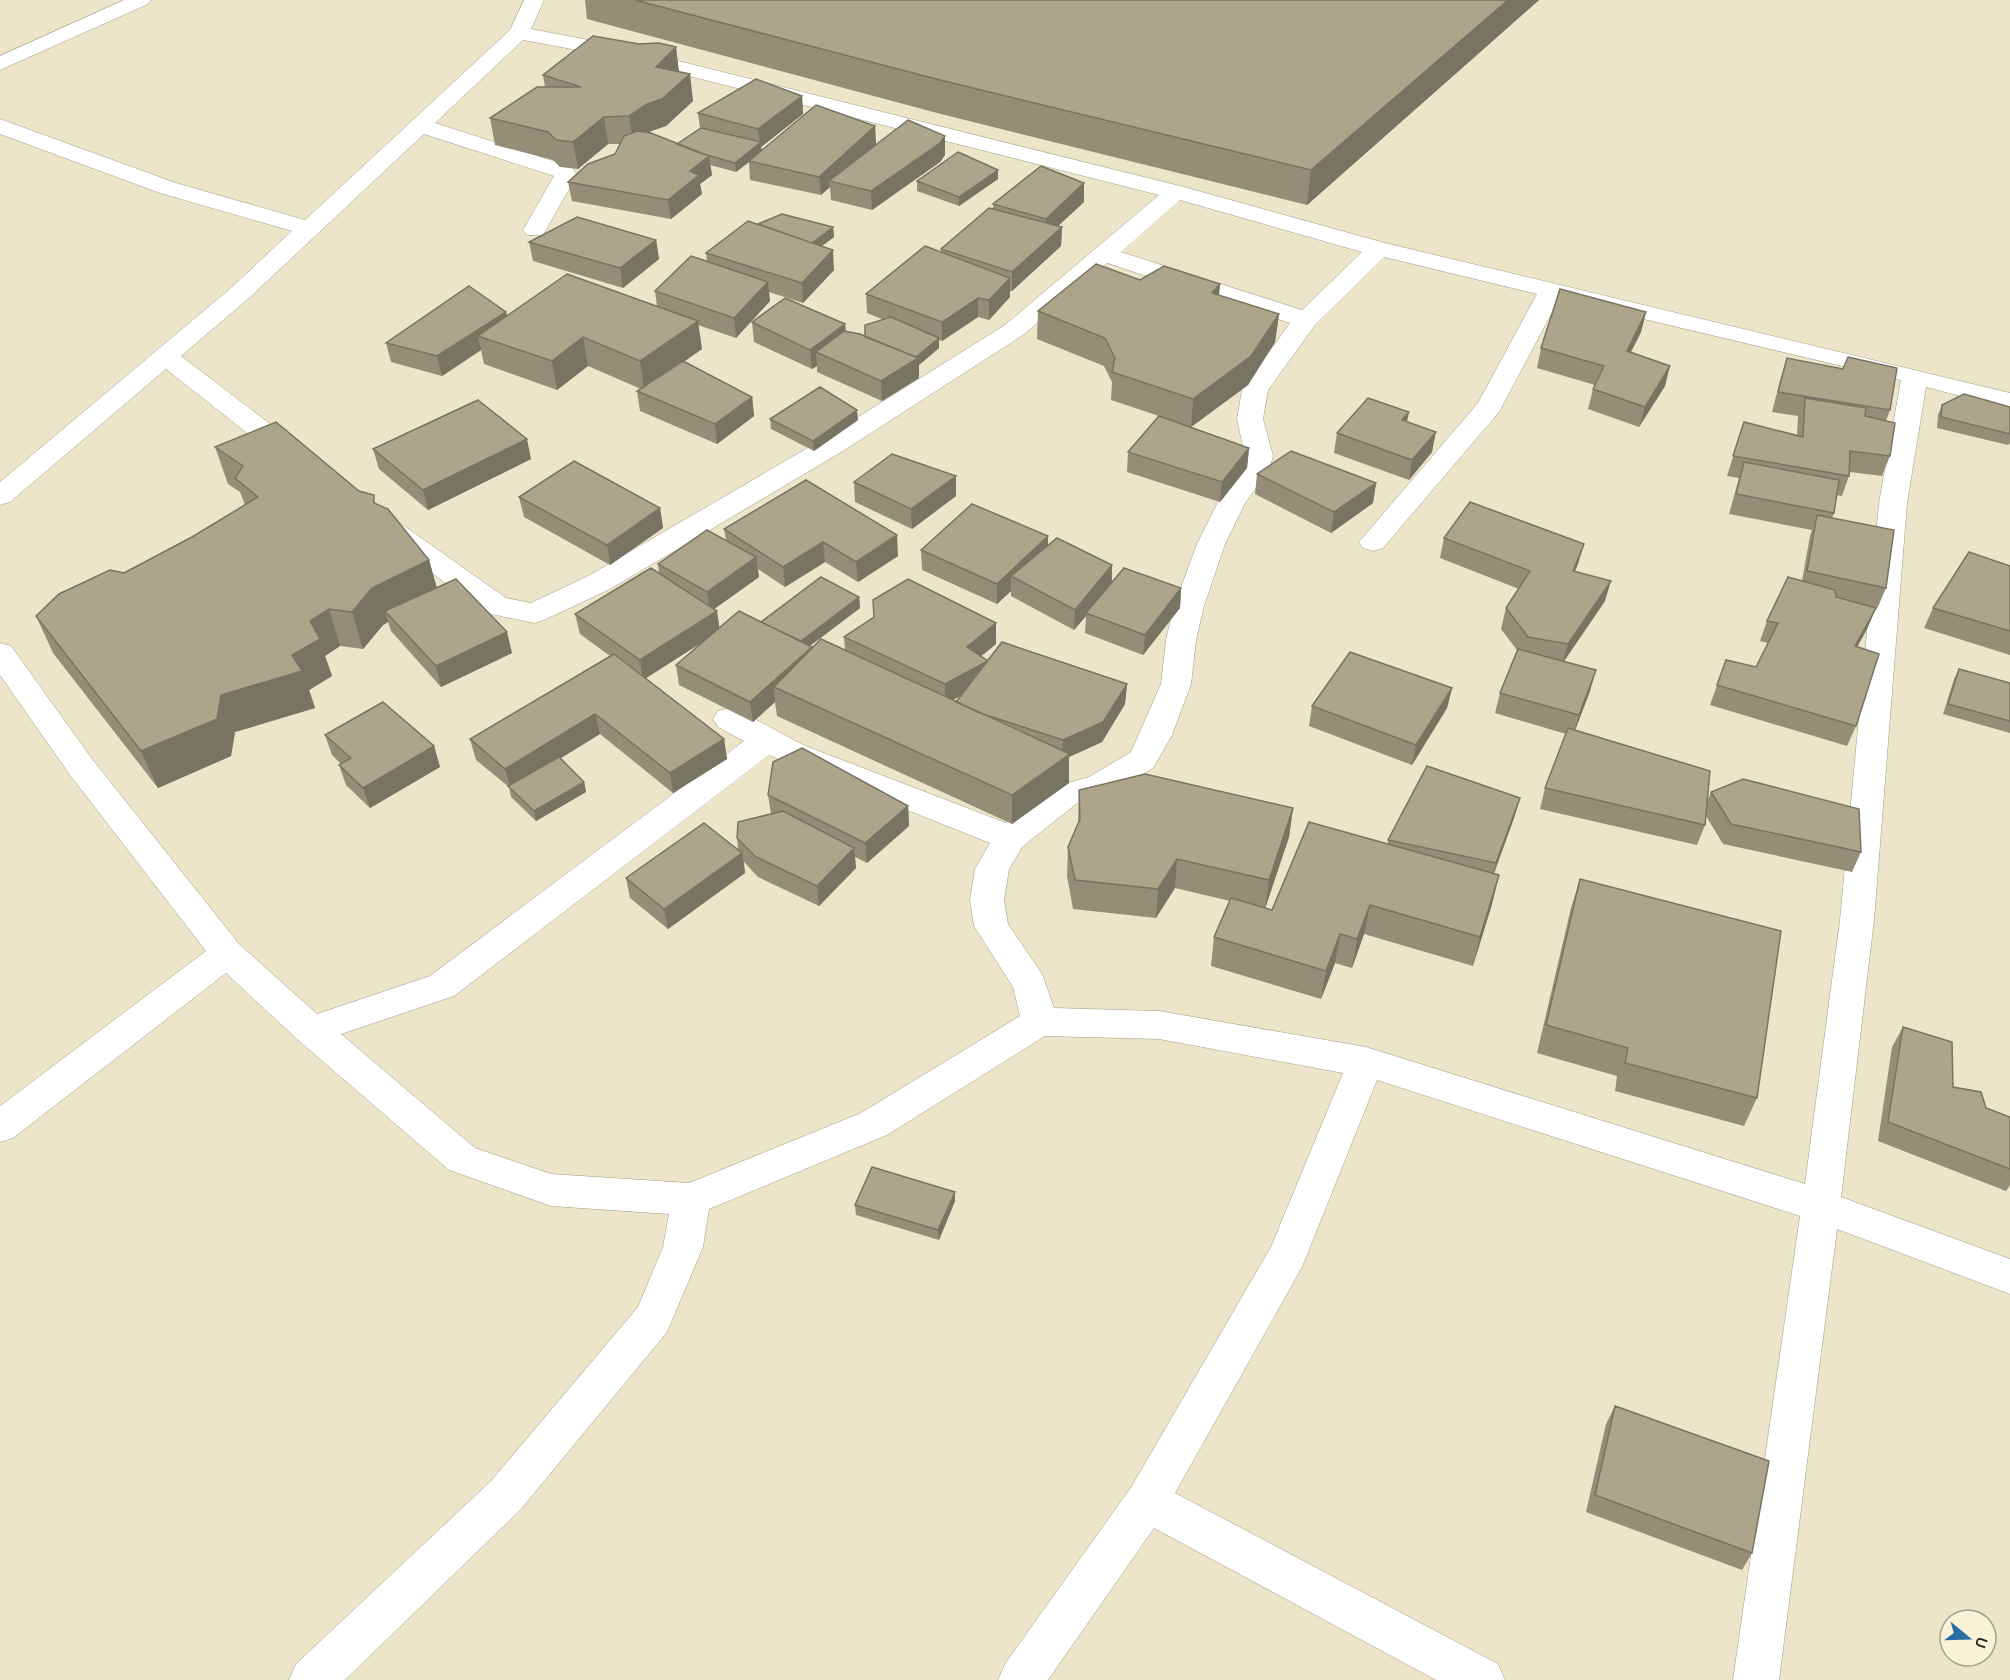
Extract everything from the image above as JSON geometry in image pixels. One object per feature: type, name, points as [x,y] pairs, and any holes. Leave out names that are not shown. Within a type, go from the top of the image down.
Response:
[{"type":"street","points":[[0,64],[141,0]]},
{"type":"street","points":[[0,496],[166,357],[310,229],[418,125],[519,33],[534,0]]},
{"type":"street","points":[[519,33],[610,50],[1172,185],[1379,249],[1915,376],[2010,401]]},
{"type":"street","points":[[740,83],[766,65]]},
{"type":"street","points":[[418,125],[564,172],[566,175],[535,230]]},
{"type":"street","points":[[0,126],[168,188],[310,229]]},
{"type":"street","points":[[370,514],[497,606],[534,613],[600,582],[833,446],[1014,330],[1104,254],[1172,185]]},
{"type":"street","points":[[1039,1022],[1030,984],[991,926],[987,900],[992,869],[1010,838],[1065,795],[1099,786],[1142,760],[1156,735],[1176,684],[1186,617],[1210,544],[1232,502],[1255,470],[1259,456],[1250,419],[1255,390],[1306,320],[1379,249]]},
{"type":"street","points":[[1104,254],[1306,320]]},
{"type":"street","points":[[1373,542],[1490,406],[1551,291]]},
{"type":"street","points":[[166,357],[314,472]]},
{"type":"street","points":[[1756,1680],[1821,1206],[1857,920],[1893,503],[1915,376]]},
{"type":"street","points":[[0,653],[81,767],[227,953],[311,1030],[462,1159],[551,1190],[692,1199],[874,1124],[1039,1022],[1159,1025],[1366,1062],[1821,1206],[2010,1277]]},
{"type":"street","points":[[729,719],[792,753],[1010,838]]},
{"type":"street","points":[[311,1030],[442,986],[767,740]]},
{"type":"street","points":[[0,1127],[227,953]]},
{"type":"street","points":[[1021,1680],[1148,1501],[1288,1255],[1366,1062]]},
{"type":"street","points":[[312,1680],[506,1495],[653,1319],[683,1247],[692,1199]]},
{"type":"street","points":[[1148,1501],[1482,1680]]},
{"type":"building","points":[[635,0],[1508,0],[1311,170],[936,79]]},
{"type":"building","points":[[593,36],[639,44],[659,43],[676,47],[656,67],[690,74],[662,99],[647,104],[629,116],[604,117],[573,142],[556,140],[548,132],[490,118],[537,87],[581,87],[543,75]]},
{"type":"building","points":[[756,79],[802,96],[758,129],[698,113]]},
{"type":"building","points":[[816,105],[875,126],[819,177],[749,161]]},
{"type":"building","points":[[908,120],[945,136],[940,143],[871,191],[829,181]]},
{"type":"building","points":[[701,128],[761,142],[735,163],[677,144]]},
{"type":"building","points":[[637,131],[651,133],[709,156],[690,171],[699,175],[668,200],[568,182],[588,164],[615,154],[624,136]]},
{"type":"building","points":[[958,152],[998,170],[959,197],[917,181]]},
{"type":"building","points":[[1041,166],[1084,183],[1046,219],[993,204]]},
{"type":"building","points":[[989,208],[1062,227],[1012,272],[941,249]]},
{"type":"building","points":[[782,214],[833,227],[812,243],[758,224]]},
{"type":"building","points":[[577,217],[656,240],[620,268],[529,242]]},
{"type":"building","points":[[748,221],[833,250],[802,283],[706,253]]},
{"type":"building","points":[[925,246],[1010,278],[989,300],[978,298],[942,322],[866,294]]},
{"type":"building","points":[[691,256],[768,282],[734,318],[655,291]]},
{"type":"building","points":[[1096,264],[1140,280],[1164,266],[1220,284],[1212,293],[1279,314],[1251,356],[1193,399],[1112,372],[1115,358],[1105,338],[1038,311]]},
{"type":"building","points":[[567,274],[698,321],[640,361],[583,337],[552,361],[478,336]]},
{"type":"building","points":[[469,286],[506,312],[437,356],[386,343]]},
{"type":"building","points":[[1560,289],[1646,312],[1627,351],[1670,366],[1645,407],[1593,389],[1604,366],[1541,348]]},
{"type":"building","points":[[785,298],[845,324],[810,350],[752,322]]},
{"type":"building","points":[[891,317],[939,338],[916,357],[865,337],[865,325]]},
{"type":"building","points":[[844,331],[860,334],[918,358],[881,381],[816,352]]},
{"type":"building","points":[[1848,357],[1897,368],[1890,410],[1778,392],[1787,358],[1843,369]]},
{"type":"building","points":[[683,361],[752,397],[715,424],[637,391]]},
{"type":"building","points":[[820,387],[857,410],[813,441],[770,419]]},
{"type":"building","points":[[1964,394],[2010,407],[2010,434],[1941,417],[1942,405]]},
{"type":"building","points":[[1368,398],[1409,412],[1402,420],[1436,432],[1412,460],[1337,433]]},
{"type":"building","points":[[1805,398],[1866,408],[1865,416],[1895,423],[1890,456],[1850,451],[1849,476],[1733,456],[1744,422],[1803,437]]},
{"type":"building","points":[[478,400],[527,439],[423,490],[373,449]]},
{"type":"building","points":[[1159,416],[1249,448],[1222,482],[1128,452]]},
{"type":"building","points":[[276,422],[359,491],[374,495],[374,503],[388,509],[429,560],[372,588],[352,612],[329,609],[310,621],[320,639],[292,655],[302,671],[221,695],[217,719],[141,751],[36,616],[59,594],[110,570],[124,573],[192,537],[258,497],[235,478],[243,466],[215,447]]},
{"type":"building","points":[[1291,451],[1376,483],[1334,512],[1257,474]]},
{"type":"building","points":[[892,454],[956,476],[911,509],[854,482]]},
{"type":"building","points":[[574,461],[660,508],[607,545],[519,497]]},
{"type":"building","points":[[1744,462],[1839,480],[1834,513],[1736,494]]},
{"type":"building","points":[[806,480],[897,535],[856,562],[823,542],[783,567],[724,529]]},
{"type":"building","points":[[1470,502],[1584,544],[1573,571],[1611,581],[1568,644],[1528,637],[1506,608],[1530,571],[1444,538]]},
{"type":"building","points":[[972,504],[1048,536],[997,584],[921,550]]},
{"type":"building","points":[[1817,515],[1894,530],[1886,588],[1807,571]]},
{"type":"building","points":[[707,530],[756,557],[707,592],[658,564]]},
{"type":"building","points":[[1057,538],[1112,565],[1075,610],[1011,576]]},
{"type":"building","points":[[1969,552],[2010,566],[2010,631],[1933,608]]},
{"type":"building","points":[[651,568],[717,611],[640,660],[575,614]]},
{"type":"building","points":[[1124,568],[1181,588],[1145,635],[1086,613]]},
{"type":"building","points":[[821,577],[859,597],[801,641],[761,622]]},
{"type":"building","points":[[1788,577],[1835,590],[1836,597],[1876,608],[1855,646],[1879,654],[1856,726],[1717,685],[1726,660],[1756,667],[1778,623],[1767,621]]},
{"type":"building","points":[[456,579],[507,632],[436,666],[385,611]]},
{"type":"building","points":[[908,579],[996,623],[967,647],[988,661],[945,684],[844,637],[874,617],[873,600]]},
{"type":"building","points":[[739,611],[812,647],[750,702],[676,665]]},
{"type":"building","points":[[821,639],[1070,754],[1012,795],[774,687]]},
{"type":"building","points":[[1002,642],[1127,684],[1103,722],[1063,740],[980,713],[956,702]]},
{"type":"building","points":[[1518,649],[1596,670],[1579,715],[1500,693]]},
{"type":"building","points":[[1350,652],[1452,688],[1416,745],[1312,706]]},
{"type":"building","points":[[614,654],[724,739],[670,773],[595,714],[505,769],[470,739]]},
{"type":"building","points":[[1959,669],[2010,683],[2010,721],[1948,704]]},
{"type":"building","points":[[383,702],[434,746],[363,788],[339,765],[351,758],[325,735]]},
{"type":"building","points":[[1568,728],[1710,771],[1705,825],[1545,788]]},
{"type":"building","points":[[802,748],[908,806],[865,843],[768,795],[773,762]]},
{"type":"building","points":[[559,757],[584,782],[534,811],[508,786]]},
{"type":"building","points":[[1427,766],[1520,798],[1496,863],[1388,840]]},
{"type":"building","points":[[1145,774],[1293,808],[1269,880],[1177,859],[1158,889],[1075,880],[1068,847],[1080,819],[1079,790]]},
{"type":"building","points":[[1743,779],[1859,809],[1861,852],[1731,824],[1711,792]]},
{"type":"building","points":[[783,811],[854,848],[817,886],[756,857],[737,838],[738,822]]},
{"type":"building","points":[[1309,822],[1499,875],[1480,937],[1370,905],[1357,939],[1340,934],[1326,971],[1214,937],[1231,898],[1272,910]]},
{"type":"building","points":[[704,823],[742,853],[664,909],[626,878]]},
{"type":"building","points":[[1580,879],[1781,931],[1757,1098],[1625,1063],[1628,1048],[1546,1025]]},
{"type":"building","points":[[1903,1027],[1952,1042],[1953,1087],[1981,1092],[1986,1108],[2010,1117],[2010,1169],[1888,1122]]},
{"type":"building","points":[[872,1167],[955,1192],[938,1230],[855,1205]]},
{"type":"building","points":[[1615,1406],[1769,1461],[1752,1553],[1595,1495]]}]
